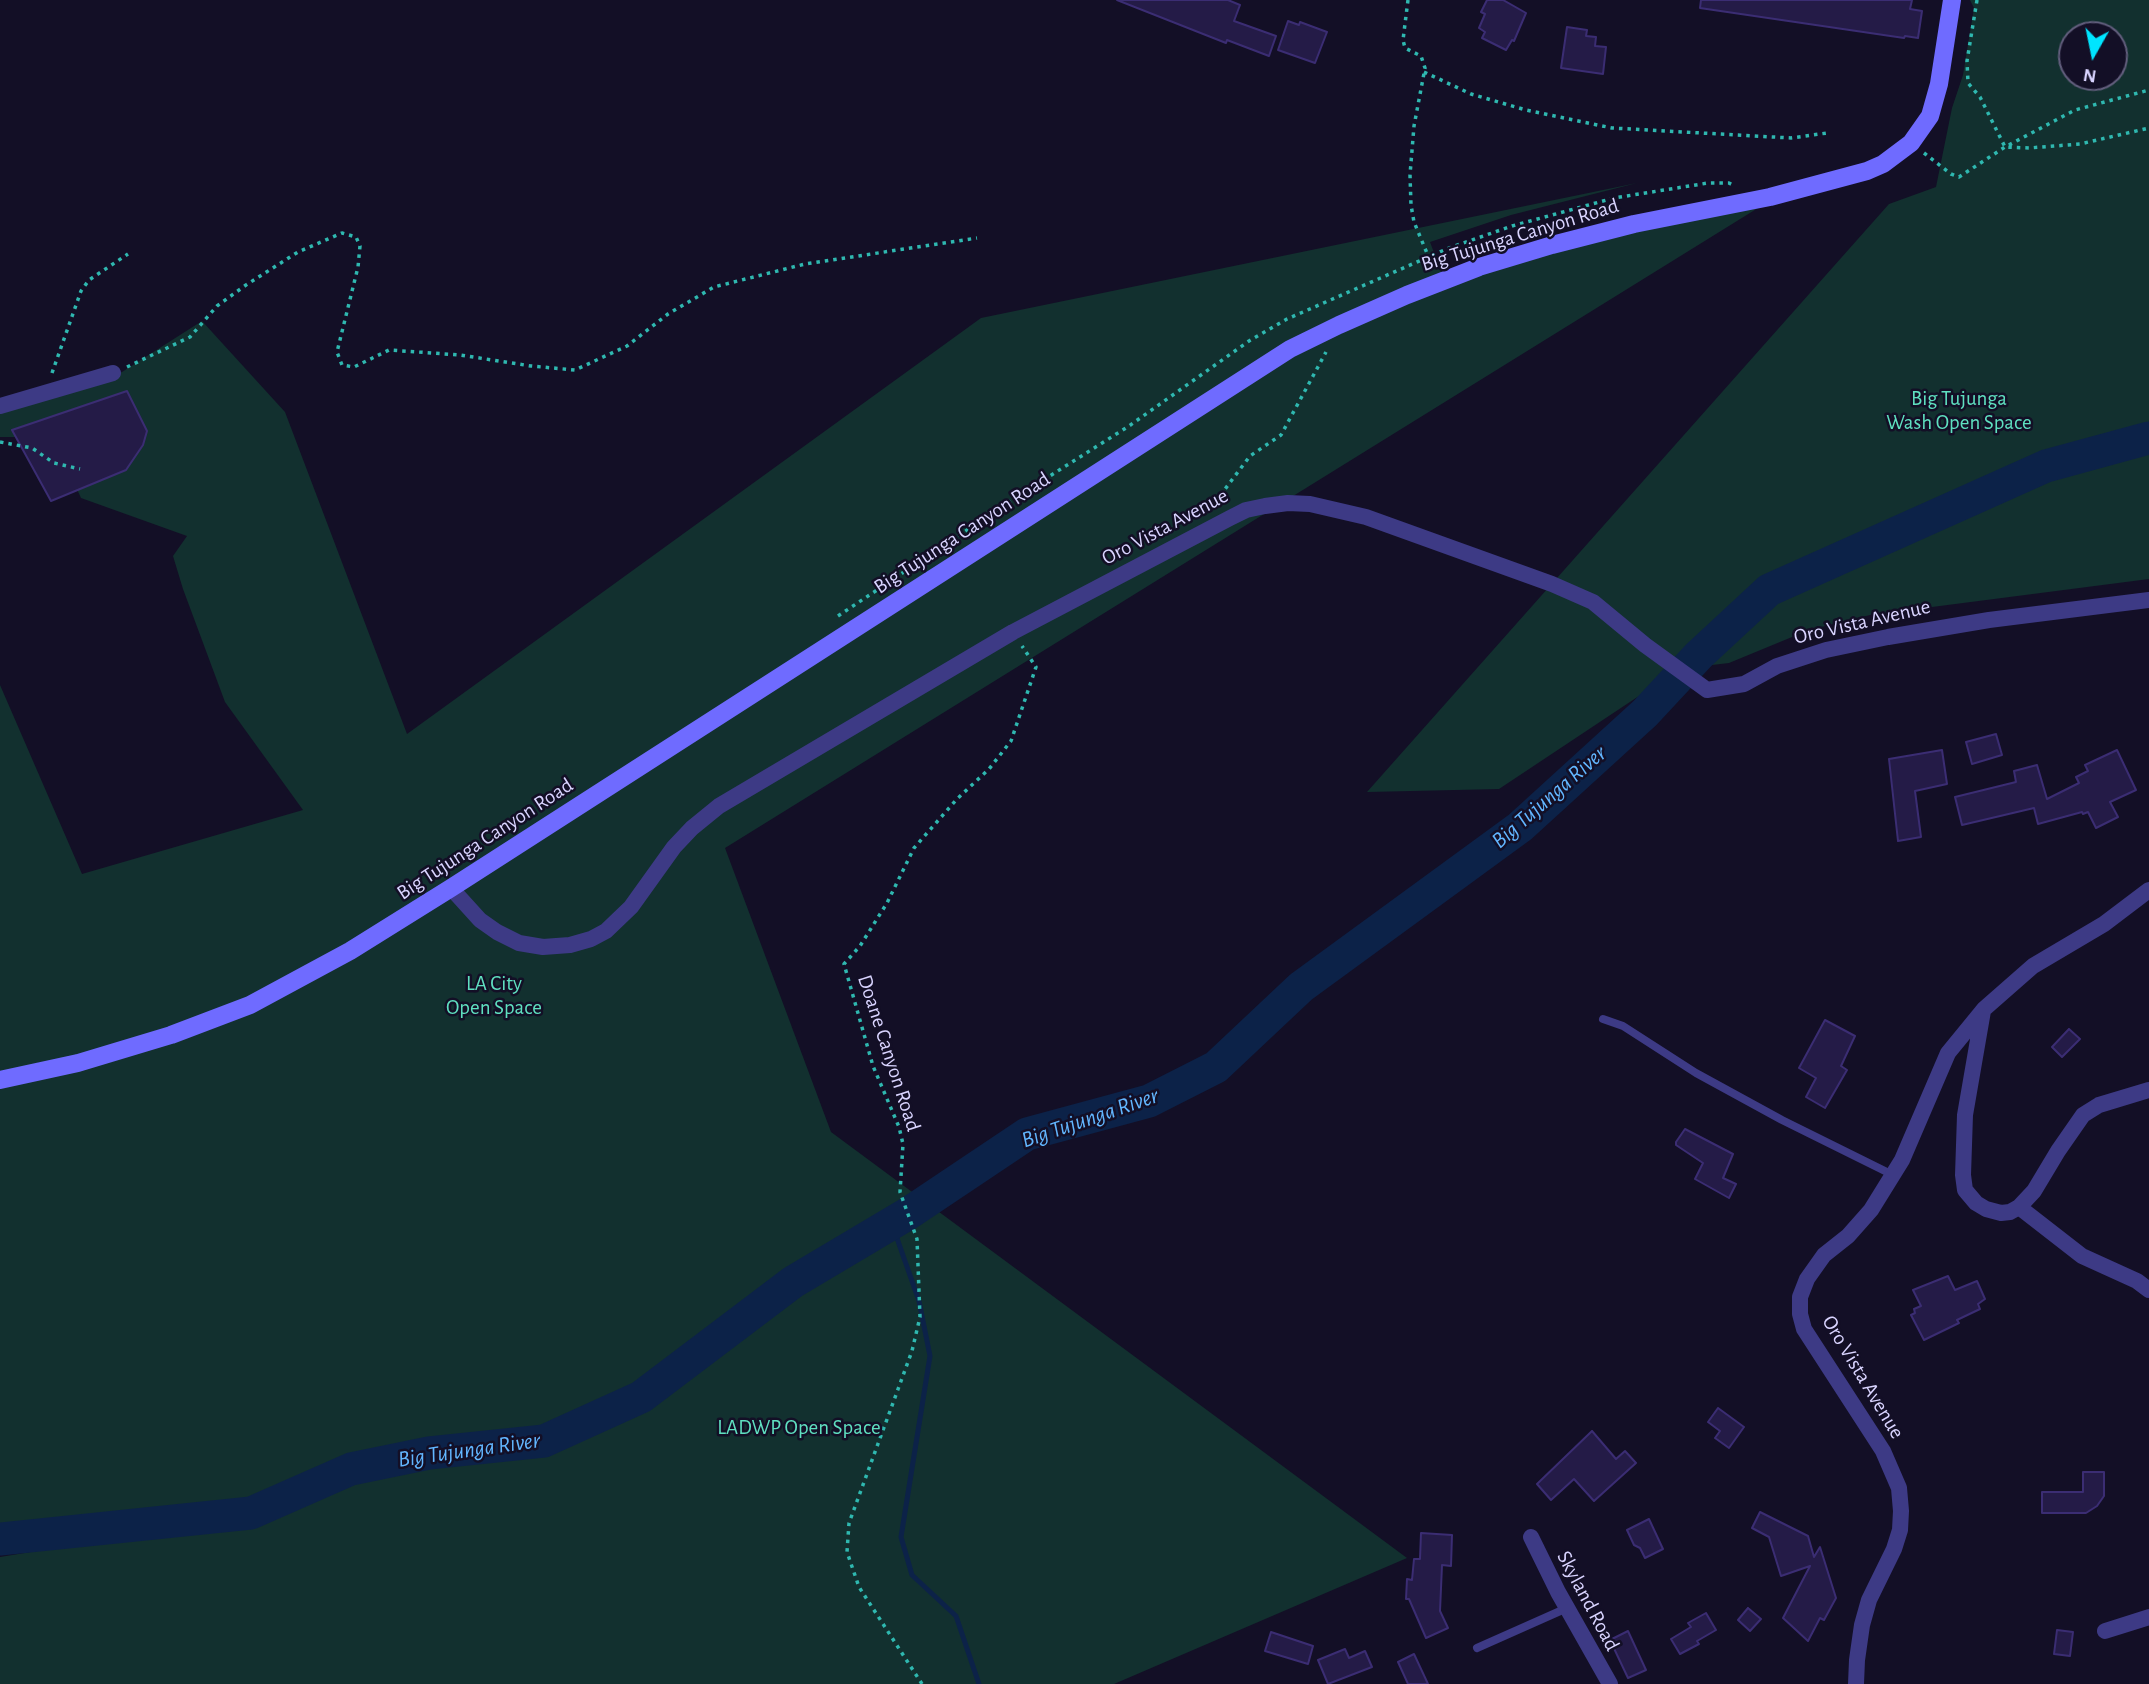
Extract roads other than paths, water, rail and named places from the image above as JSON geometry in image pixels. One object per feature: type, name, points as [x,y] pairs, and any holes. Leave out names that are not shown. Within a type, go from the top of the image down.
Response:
[{"type":"street","name":"Big Tujunga Canyon Road","points":[[0,1080],[78,1063],[171,1035],[250,1004],[350,951],[1290,349],[1339,325],[1479,267],[1634,224],[1770,197],[1867,171],[1897,155],[1911,143],[1930,116],[1936,100],[1952,0]]},
{"type":"street","points":[[0,406],[113,373]]},
{"type":"street","name":"Oro Vista Avenue","points":[[451,888],[480,920],[519,943],[543,947],[569,945],[591,939],[606,931],[631,907],[674,847],[719,806],[1013,632],[1247,510],[1288,503],[1310,504],[1366,517],[1552,584],[1593,602],[1645,645],[1707,690],[1744,684],[1777,666],[1826,650],[1876,639],[1989,620],[2149,600]]},
{"type":"street","name":"Oro Vista Avenue","points":[[1856,1684],[1857,1660],[1869,1600],[1894,1549],[1900,1530],[1899,1488],[1883,1451],[1804,1329],[1800,1314],[1800,1297],[1807,1279],[1824,1255],[1848,1236],[1871,1210],[1902,1160],[1948,1053],[1984,1009],[2033,966],[2105,924],[2149,890]]},
{"type":"street","points":[[1984,1009],[1965,1115],[1963,1175],[1965,1189],[1976,1203],[2001,1213],[2019,1207],[2034,1191],[2083,1115],[2099,1105],[2149,1090]]},
{"type":"street","points":[[2019,1207],[2082,1256],[2137,1281],[2149,1290]]},
{"type":"street","name":"Skyland Road","points":[[1531,1537],[1610,1684]]},
{"type":"street","points":[[2105,1631],[2149,1617]]},
{"type":"lane","points":[[1602,1019],[1623,1026],[1696,1073],[1782,1120],[1893,1175]]},
{"type":"lane","points":[[1477,1648],[1567,1608]]},
{"type":"waterway","name":"Big Tujunga River","points":[[0,1539],[251,1513],[351,1469],[429,1453],[544,1441],[641,1397],[793,1282],[909,1213],[1027,1134],[1149,1101],[1216,1067],[1301,987],[1520,827],[1645,713],[1699,655],[1769,590],[2046,466],[2149,438]]},
{"type":"waterway","points":[[892,1224],[919,1301],[930,1356],[901,1537],[912,1575],[956,1616],[979,1684]]},
{"type":"park label","name":"Big Tujunga Wash Open Space","points":[[1959,411]]},
{"type":"park label","name":"LA City Open Space","points":[[494,996]]},
{"type":"park label","name":"LADWP Open Space","points":[[799,1428]]}]
